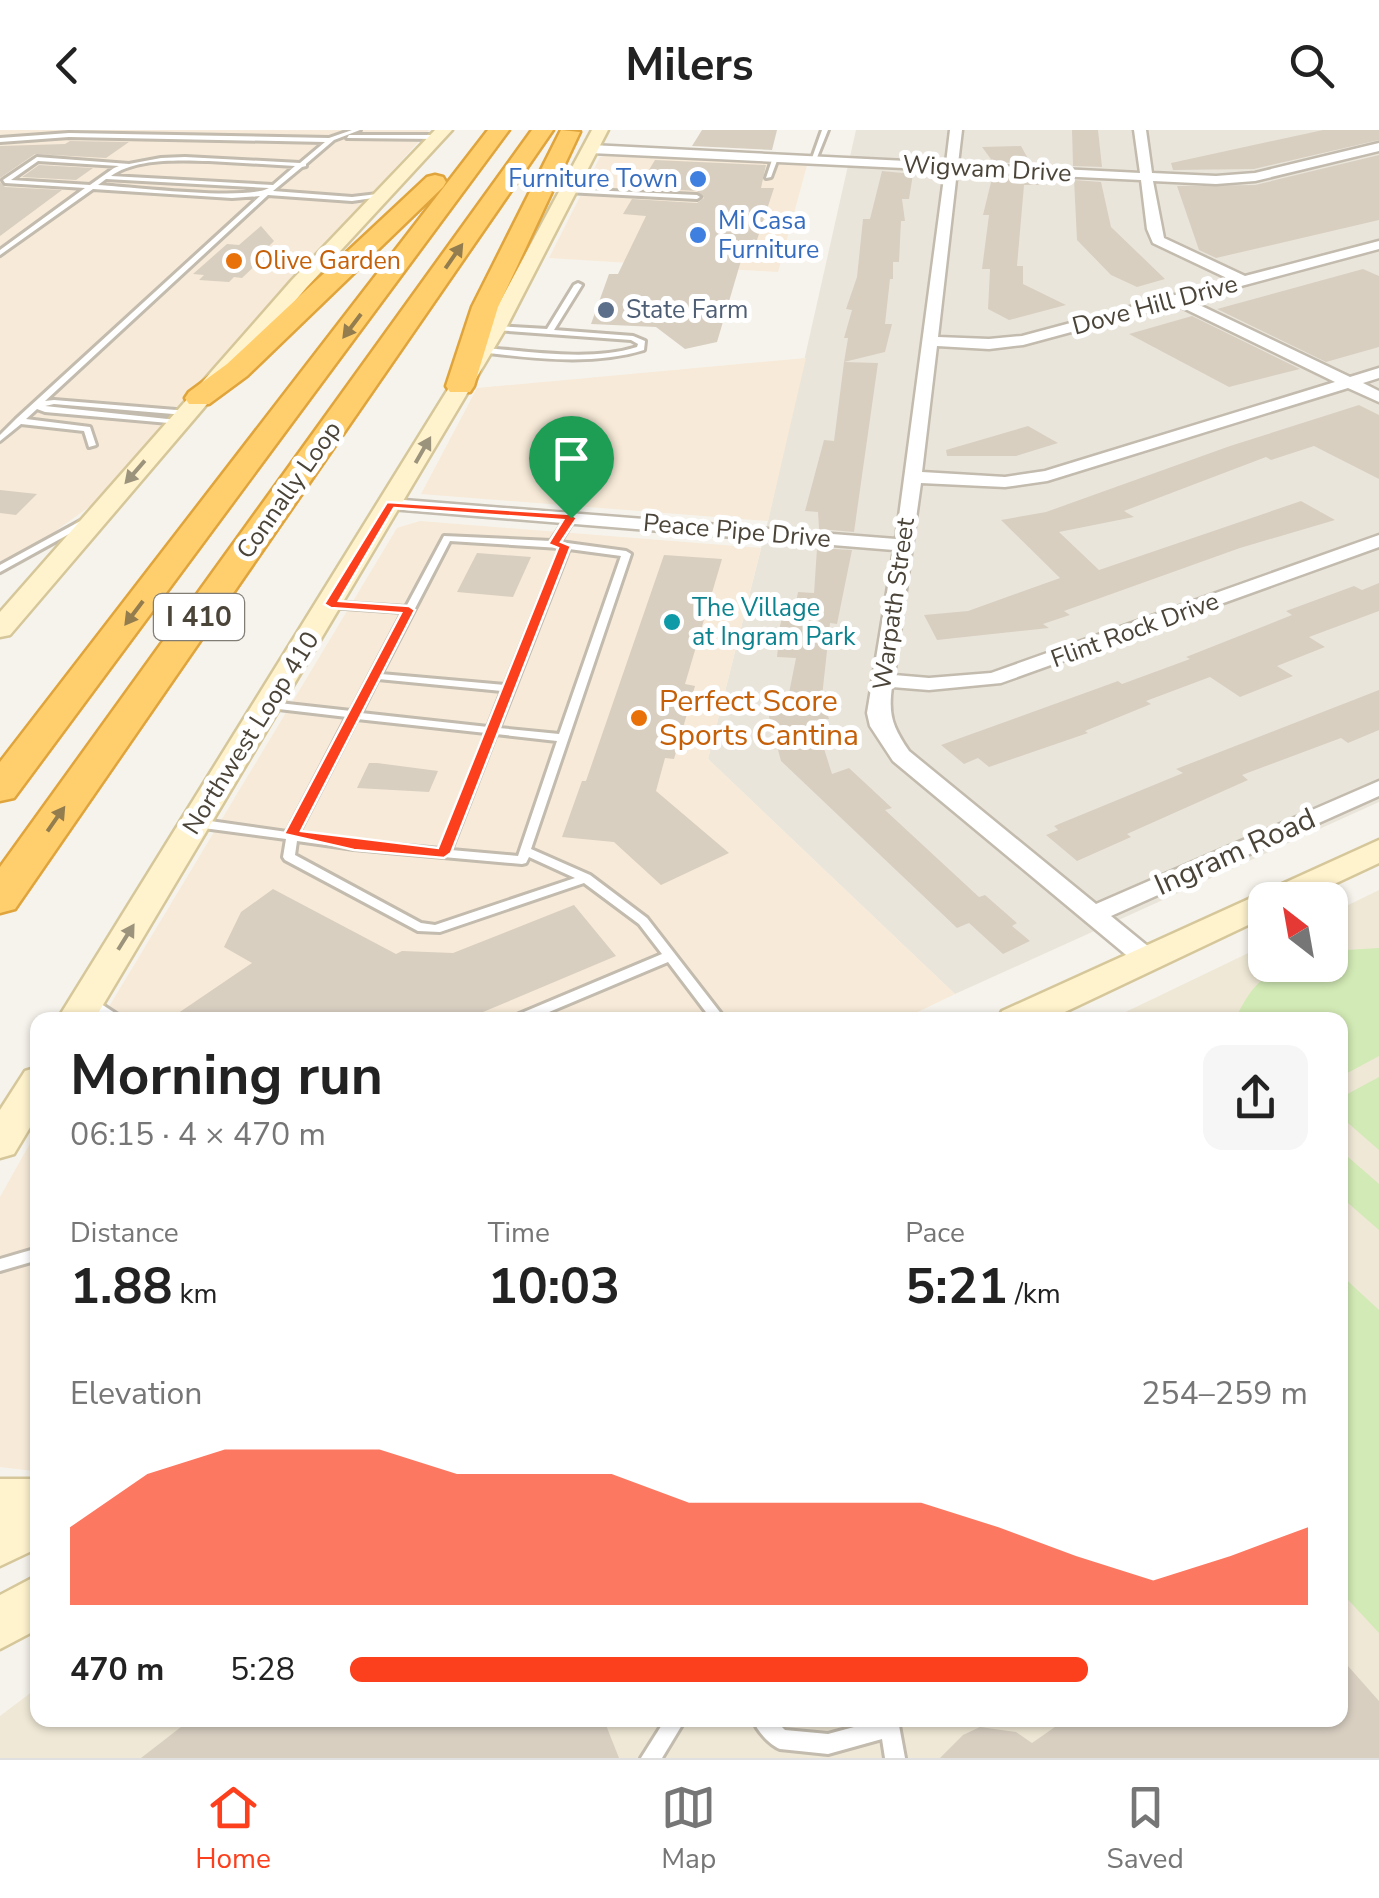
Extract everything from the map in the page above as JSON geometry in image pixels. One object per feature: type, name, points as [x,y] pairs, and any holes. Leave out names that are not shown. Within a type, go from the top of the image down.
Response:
[{"type":"highway","name":"Connally Loop","points":[[0,788],[498,130]]},
{"type":"highway","name":"Connally Loop","points":[[0,899],[544,130]]},
{"type":"highway","points":[[460,386],[484,307],[588,136]]},
{"type":"highway","points":[[187,411],[238,370],[440,178],[473,163]]},
{"type":"main road","points":[[0,629],[371,204],[440,134]]},
{"type":"main road","name":"Northwest Loop 410","points":[[81,1010],[490,339],[569,191],[588,136]]},
{"type":"main road","name":"Ingram Road","points":[[1311,882],[1379,850]]},
{"type":"main road","name":"Ingram Road","points":[[1032,1012],[1248,911]]},
{"type":"main road","points":[[0,1143],[30,1093]]},
{"type":"main road","points":[[0,1501],[30,1501]]},
{"type":"main road","points":[[0,1543],[30,1526]]},
{"type":"main road","points":[[0,1624],[30,1604]]},
{"type":"street","name":"Warpath Street","points":[[956,130],[904,545],[878,713],[881,726],[901,756],[1146,958]]},
{"type":"street","points":[[1140,130],[1158,240],[1244,281]]},
{"type":"street","name":"Wigwam Drive","points":[[588,136],[774,158],[1238,179],[1379,147]]},
{"type":"street","name":"Dove Hill Drive","points":[[929,341],[1012,342],[1379,245]]},
{"type":"street","points":[[1176,299],[1379,397]]},
{"type":"street","points":[[912,477],[1005,482],[1047,476],[1379,373]]},
{"type":"street","name":"Peace Pipe Drive","points":[[391,504],[904,545]]},
{"type":"street","name":"Flint Rock Drive","points":[[884,680],[962,683],[1008,675],[1379,541]]},
{"type":"street","name":"Ingram Road","points":[[1092,915],[1379,788]]},
{"type":"lane","points":[[0,438],[265,196],[334,138],[358,130]]},
{"type":"lane","points":[[813,160],[824,130]]},
{"type":"lane","points":[[0,140],[70,135],[334,138],[440,134]]},
{"type":"lane","points":[[768,177],[774,158]]},
{"type":"lane","points":[[304,166],[170,159],[127,165],[37,159],[5,181],[232,196],[352,199],[371,204]]},
{"type":"lane","points":[[0,254],[127,165]]},
{"type":"lane","points":[[104,178],[277,186]]},
{"type":"lane","points":[[569,191],[697,197]]},
{"type":"lane","points":[[84,192],[221,202],[265,196],[371,204]]},
{"type":"lane","points":[[549,332],[578,286]]},
{"type":"lane","points":[[549,332],[633,338],[642,348],[628,354],[594,355],[490,339],[549,332]]},
{"type":"lane","points":[[36,405],[45,410],[187,411]]},
{"type":"lane","points":[[19,422],[87,429],[92,445]]},
{"type":"lane","points":[[0,569],[54,541],[107,504]]},
{"type":"lane","points":[[444,853],[495,729],[571,518]]},
{"type":"lane","points":[[196,823],[292,834],[354,845],[522,860],[626,554],[560,545],[448,538],[292,834],[290,856],[418,928],[436,929],[586,878]]},
{"type":"lane","points":[[331,604],[409,610]]},
{"type":"lane","points":[[374,676],[510,689]]},
{"type":"lane","points":[[270,705],[564,738]]},
{"type":"lane","points":[[525,851],[586,878],[642,921],[713,1012]]},
{"type":"lane","points":[[536,1012],[670,956]]},
{"type":"lane","points":[[0,1265],[30,1256]]},
{"type":"lane","points":[[651,1758],[671,1727]]},
{"type":"lane","points":[[769,1727],[780,1739],[828,1744],[880,1727]]},
{"type":"lane","points":[[890,1727],[895,1758]]},
{"type":"shaded area","points":[[0,130],[429,130],[96,502],[33,547],[0,561]]},
{"type":"shaded area","points":[[856,130],[1379,130],[1379,802],[955,994],[708,759],[768,521]]},
{"type":"shaded area","points":[[610,154],[807,165],[778,272],[549,258],[600,157]]},
{"type":"shaded area","points":[[806,358],[768,521],[421,494],[477,388]]},
{"type":"shaded area","points":[[420,521],[761,548],[708,759],[955,994],[918,1012],[106,1012],[397,528]]},
{"type":"shaded area","points":[[1379,890],[1379,1758],[0,1758],[0,1716],[30,1693],[30,1727],[1348,1727],[1348,1012],[1126,1012],[1248,953],[1248,982],[1348,982],[1348,905]]},
{"type":"shaded area","points":[[30,1143],[30,1471],[0,1467],[0,1197]]},
{"type":"green space","points":[[1379,948],[1379,1056],[1348,1073],[1348,1012],[1239,1012],[1260,982],[1348,982],[1348,950]]},
{"type":"green space","points":[[1379,1077],[1379,1150],[1348,1123],[1348,1094]]},
{"type":"green space","points":[[1348,1157],[1379,1184],[1379,1230],[1348,1203]]},
{"type":"green space","points":[[1348,1281],[1379,1310],[1379,1633],[1348,1600]]},
{"type":"building","points":[[702,130],[777,130],[772,150],[692,146]]},
{"type":"building","points":[[1072,130],[1098,130],[1102,167],[1073,166]]},
{"type":"building","points":[[1323,130],[1379,130],[1379,140],[1254,169],[1173,170],[1171,163]]},
{"type":"building","points":[[129,142],[106,158],[35,154],[0,178],[0,146]]},
{"type":"building","points":[[1021,146],[1031,164],[993,162],[982,147]]},
{"type":"building","points":[[1379,155],[1379,220],[1216,258],[1199,250],[1177,186],[1255,185]]},
{"type":"building","points":[[655,160],[766,165],[761,188],[774,188],[752,255],[743,254],[717,342],[685,349],[656,327],[591,324],[609,274],[618,274],[646,216],[623,214],[632,199],[697,203],[704,198],[697,191],[638,188]]},
{"type":"building","points":[[39,165],[93,168],[76,180],[22,177]]},
{"type":"building","points":[[882,171],[913,174],[909,199],[902,199],[905,221],[901,221],[899,262],[893,262],[890,279],[885,324],[892,324],[885,352],[844,362],[848,338],[844,338],[852,310],[846,309],[857,277],[863,219],[870,219]]},
{"type":"building","points":[[992,178],[1041,179],[1045,185],[1024,185],[1017,266],[1023,266],[1023,284],[1066,305],[1009,320],[988,309],[990,269],[982,269],[989,215],[983,215]]},
{"type":"building","points":[[1074,180],[1101,182],[1111,227],[1165,279],[1137,287],[1111,275],[1077,240]]},
{"type":"building","points":[[0,182],[5,187],[62,190],[0,236]]},
{"type":"building","name":"Olive Garden","points":[[261,226],[274,241],[268,247],[275,247],[242,278],[234,277],[229,282],[199,280],[204,275],[193,274],[227,244],[239,245]]},
{"type":"building","points":[[1363,269],[1379,276],[1379,347],[1326,362],[1217,309]]},
{"type":"building","points":[[1192,316],[1300,369],[1229,387],[1129,334]]},
{"type":"building","points":[[844,362],[878,363],[854,532],[819,529],[818,512],[805,511],[824,440],[834,441]]},
{"type":"building","points":[[1359,405],[1379,415],[1379,479],[1314,446],[1271,460],[1266,457],[1124,511],[1134,517],[1059,532],[1099,570],[1301,501],[1335,520],[1240,548],[1064,611],[1070,615],[1043,624],[1049,628],[937,640],[924,615],[968,611],[1060,578],[1001,520],[1046,512]]},
{"type":"building","points":[[1028,426],[1058,443],[1016,456],[947,456],[946,450]]},
{"type":"building","points":[[0,490],[37,494],[16,515],[0,513]]},
{"type":"building","points":[[817,548],[852,550],[837,624],[830,623],[822,697],[829,719],[815,720],[832,774],[849,768],[892,808],[885,810],[979,897],[985,895],[1017,923],[1012,926],[1030,941],[1003,954],[969,923],[957,928],[781,761],[767,709],[786,708],[796,658],[777,657],[780,626],[786,601],[796,602],[798,592],[814,593]]},
{"type":"building","points":[[477,553],[531,557],[513,597],[457,592]]},
{"type":"building","points":[[664,555],[722,559],[685,684],[695,686],[674,759],[665,758],[656,791],[729,853],[661,885],[614,842],[562,837],[582,781],[586,781]]},
{"type":"building","points":[[1379,583],[1379,611],[1309,637],[1325,647],[1277,666],[1293,676],[1240,697],[1210,677],[1146,701],[1151,704],[1085,731],[1088,733],[989,767],[978,758],[964,764],[941,745],[1190,659],[1186,657],[1292,615],[1286,611],[1354,586],[1362,590]]},
{"type":"building","points":[[1379,690],[1379,730],[1348,743],[1341,738],[1242,775],[1248,780],[1077,861],[1046,835],[1058,830],[1054,826],[1183,773],[1176,769]]},
{"type":"building","points":[[369,763],[438,771],[429,792],[357,788]]},
{"type":"building","points":[[273,889],[396,954],[453,953],[574,905],[616,956],[483,1012],[180,1012],[252,963],[224,947],[241,912]]},
{"type":"building","points":[[1348,1666],[1379,1701],[1379,1758],[940,1758],[963,1735],[980,1727],[1016,1732],[1032,1743],[1055,1727],[1348,1727]]},
{"type":"building","points":[[181,1727],[607,1727],[619,1758],[141,1758]]},
{"type":"place","name":"Furniture Town","points":[[698,179]]},
{"type":"place","name":"Mi Casa Furniture","points":[[698,235]]},
{"type":"place","name":"Olive Garden","points":[[234,261]]},
{"type":"place","name":"State Farm","points":[[606,310]]},
{"type":"place","name":"The Village at Ingram Park","points":[[672,622]]},
{"type":"place","name":"Perfect Score Sports Cantina","points":[[639,718]]},
{"type":"route","points":[[391,504],[571,518],[554,544],[565,546],[444,853],[354,845],[292,834],[409,610],[331,604],[391,504]]}]
